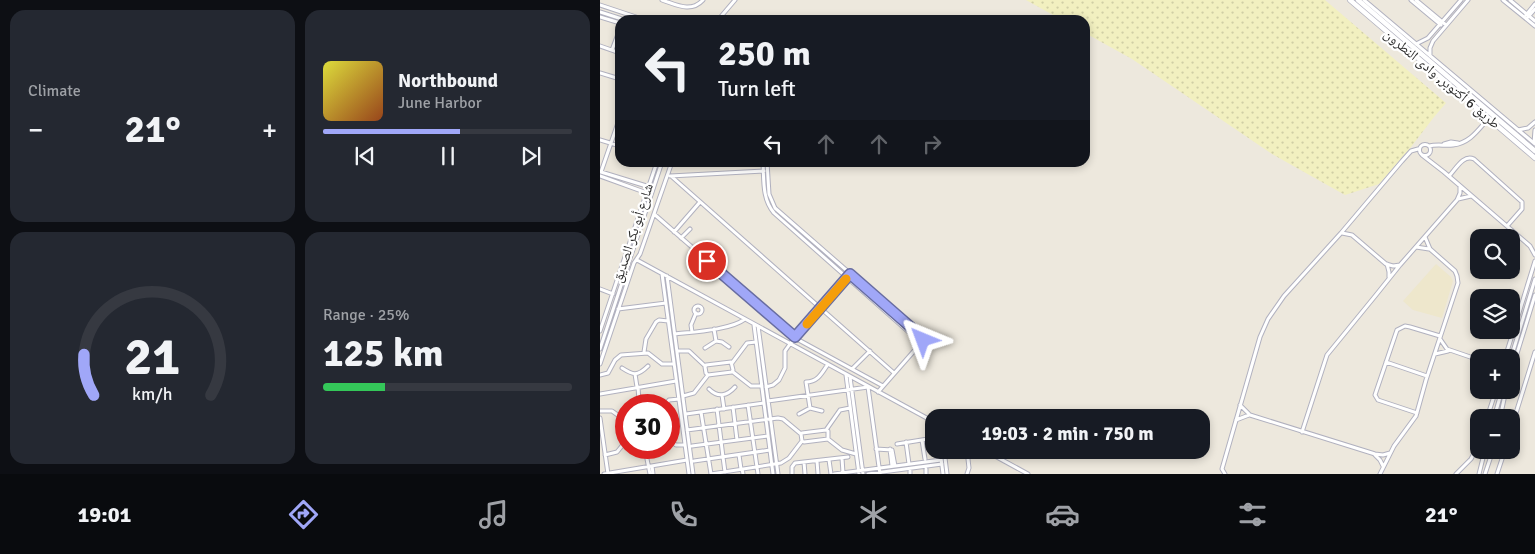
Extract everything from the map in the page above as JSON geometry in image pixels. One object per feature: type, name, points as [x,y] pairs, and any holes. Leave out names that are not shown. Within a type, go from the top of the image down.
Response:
[{"type":"street","points":[[662,0],[688,8],[698,5],[703,0]]},
{"type":"street","points":[[722,15],[735,0]]},
{"type":"street","name":"طريق 6 أكتوبر, وادى النطرون","points":[[1350,0],[1444,74],[1488,118],[1535,151]]},
{"type":"street","name":"طريق 6 أكتوبر, وادى النطرون","points":[[1358,0],[1444,74],[1521,143],[1535,158]]},
{"type":"street","points":[[1364,0],[1430,56],[1444,74],[1534,144]]},
{"type":"street","points":[[1411,0],[1441,23]]},
{"type":"street","points":[[1416,0],[1445,27]]},
{"type":"street","points":[[1416,44],[1426,40],[1461,0]]},
{"type":"street","points":[[1430,56],[1432,44],[1468,0]]},
{"type":"street","points":[[1503,0],[1535,21]]},
{"type":"street","points":[[1510,0],[1535,26]]},
{"type":"street","points":[[1526,16],[1535,4]]},
{"type":"street","points":[[600,5],[630,15]]},
{"type":"street","points":[[1526,16],[1535,9]]},
{"type":"street","points":[[600,13],[615,17]]},
{"type":"street","points":[[600,13],[615,20]]},
{"type":"street","points":[[1435,31],[1439,34]]},
{"type":"street","points":[[612,50],[615,42]]},
{"type":"street","points":[[600,46],[615,51]]},
{"type":"street","points":[[600,73],[615,78]]},
{"type":"street","points":[[1224,474],[1222,468],[1260,338],[1268,319],[1284,296],[1342,233],[1409,153],[1421,146],[1451,142],[1458,144],[1470,139],[1488,118]]},
{"type":"street","points":[[1518,130],[1528,128],[1535,122]]},
{"type":"street","points":[[1534,144],[1535,130]]},
{"type":"street","points":[[615,132],[601,172],[651,194]]},
{"type":"street","points":[[600,140],[615,145]]},
{"type":"street","points":[[1429,146],[1431,148],[1432,163]]},
{"type":"street","points":[[1418,149],[1422,155],[1531,247],[1535,255]]},
{"type":"street","points":[[1422,155],[1430,152]]},
{"type":"street","points":[[1449,176],[1464,159],[1470,157],[1474,159],[1522,202],[1522,209],[1507,226]]},
{"type":"street","name":"شارع أبو بكر الصديق","points":[[600,331],[655,167]]},
{"type":"street","points":[[600,349],[660,167]]},
{"type":"street","points":[[600,364],[634,263],[640,254],[671,167]]},
{"type":"street","points":[[765,167],[769,194],[775,208],[922,337],[921,343],[878,392]]},
{"type":"street","points":[[766,167],[765,196],[770,208],[783,222],[921,343]]},
{"type":"street","points":[[669,176],[766,170]]},
{"type":"street","points":[[600,176],[653,188]]},
{"type":"street","points":[[669,176],[894,373]]},
{"type":"street","points":[[1302,432],[1327,354],[1400,265],[1457,200],[1460,186]]},
{"type":"street","points":[[1457,200],[1472,196]]},
{"type":"street","points":[[674,232],[700,202]]},
{"type":"street","points":[[654,214],[795,337],[883,386]]},
{"type":"street","points":[[1349,223],[1352,235]]},
{"type":"street","points":[[682,238],[690,229]]},
{"type":"street","points":[[1342,233],[1352,235],[1386,264],[1400,265]]},
{"type":"street","points":[[1380,474],[1390,453],[1417,413],[1427,376],[1458,286],[1458,278],[1453,269],[1430,249],[1426,244],[1425,237]]},
{"type":"street","points":[[1416,247],[1430,249]]},
{"type":"street","points":[[637,260],[925,417]]},
{"type":"street","points":[[1508,349],[1535,261]]},
{"type":"street","points":[[1386,264],[1389,272],[1388,280]]},
{"type":"street","points":[[620,272],[625,274]]},
{"type":"street","points":[[662,274],[668,320],[676,353],[674,364],[678,394]]},
{"type":"street","points":[[683,396],[694,393],[708,375],[733,372],[751,386],[773,386],[779,380],[785,368],[785,351],[850,274]]},
{"type":"street","points":[[667,276],[688,430],[685,445],[689,474]]},
{"type":"street","points":[[1514,349],[1535,279]]},
{"type":"street","points":[[600,290],[613,294]]},
{"type":"street","points":[[1518,349],[1535,295]]},
{"type":"street","points":[[618,309],[666,303]]},
{"type":"street","points":[[692,332],[693,318],[696,313]]},
{"type":"street","points":[[605,317],[610,318]]},
{"type":"street","points":[[644,352],[646,339],[656,322],[668,320]]},
{"type":"street","points":[[674,334],[736,325],[745,320]]},
{"type":"street","points":[[756,325],[756,342],[759,348]]},
{"type":"street","points":[[756,325],[774,464],[773,474]]},
{"type":"street","points":[[1417,413],[1381,402],[1376,398],[1395,334],[1401,327],[1410,326],[1440,337],[1444,346],[1451,351],[1470,357]]},
{"type":"street","points":[[714,329],[716,341]]},
{"type":"street","points":[[705,348],[716,341],[729,346]]},
{"type":"street","points":[[733,372],[732,362],[747,343],[756,342]]},
{"type":"street","points":[[676,353],[688,351],[705,366],[706,374],[708,375]]},
{"type":"street","points":[[852,369],[870,351]]},
{"type":"street","points":[[1435,354],[1451,351]]},
{"type":"street","points":[[600,375],[608,373],[615,360],[621,355],[644,352],[652,355],[662,364],[674,364]]},
{"type":"street","points":[[1517,409],[1535,352]]},
{"type":"street","points":[[705,366],[732,362]]},
{"type":"street","points":[[1386,362],[1427,376]]},
{"type":"street","points":[[810,408],[806,382],[818,378],[828,364]]},
{"type":"street","points":[[622,368],[635,374],[642,372],[648,366]]},
{"type":"street","points":[[635,374],[638,394]]},
{"type":"street","points":[[846,374],[850,389],[860,472]]},
{"type":"street","points":[[850,377],[850,408],[860,472]]},
{"type":"street","points":[[600,394],[676,381]]},
{"type":"street","points":[[709,389],[715,394],[722,395],[729,393],[735,387]]},
{"type":"street","points":[[685,414],[868,387]]},
{"type":"street","points":[[868,387],[879,471]]},
{"type":"street","points":[[722,395],[724,409]]},
{"type":"street","points":[[1240,404],[1250,415],[1302,432],[1374,454],[1390,453]]},
{"type":"street","points":[[680,405],[693,474]]},
{"type":"street","points":[[748,406],[758,474]]},
{"type":"street","points":[[733,407],[737,440]]},
{"type":"street","points":[[799,414],[810,408],[822,411]]},
{"type":"street","points":[[801,434],[826,430],[840,410],[850,408]]},
{"type":"street","points":[[717,410],[723,457],[727,472]]},
{"type":"street","points":[[600,411],[612,411],[615,413]]},
{"type":"street","points":[[688,430],[704,428],[719,426],[735,424],[750,422],[768,419],[778,418],[783,419],[801,434],[802,441],[789,458],[774,464],[711,474],[708,459],[704,428],[701,412]]},
{"type":"street","points":[[1236,420],[1250,415]]},
{"type":"street","points":[[600,418],[608,474]]},
{"type":"street","points":[[770,430],[768,436],[770,450],[778,474]]},
{"type":"street","points":[[826,430],[828,431],[828,439]]},
{"type":"street","points":[[692,446],[768,436]]},
{"type":"street","points":[[802,441],[828,439],[842,450],[856,454]]},
{"type":"street","points":[[922,440],[925,459]]},
{"type":"street","points":[[897,444],[925,440]]},
{"type":"street","points":[[906,442],[909,464]]},
{"type":"street","points":[[680,445],[685,445]]},
{"type":"street","points":[[876,449],[890,449],[894,452],[893,466]]},
{"type":"street","points":[[694,461],[770,450]]},
{"type":"street","points":[[605,455],[615,453]]},
{"type":"street","points":[[1374,454],[1383,466]]},
{"type":"street","points":[[739,455],[743,474]]},
{"type":"street","points":[[792,474],[793,464],[848,457]]},
{"type":"street","points":[[842,458],[843,473]]},
{"type":"street","points":[[648,459],[653,474]]},
{"type":"street","points":[[945,459],[947,474]]},
{"type":"street","points":[[967,474],[969,468],[968,459]]},
{"type":"street","points":[[1000,459],[1028,474]]},
{"type":"street","points":[[1456,474],[1471,459]]},
{"type":"street","points":[[1479,474],[1482,459]]},
{"type":"street","points":[[1485,474],[1490,459]]},
{"type":"street","points":[[1497,474],[1502,459]]},
{"type":"street","points":[[604,474],[687,460]]},
{"type":"street","points":[[829,460],[832,474],[894,472],[942,464]]},
{"type":"street","points":[[868,474],[893,466],[941,460],[943,474]]},
{"type":"street","points":[[817,461],[818,474]]},
{"type":"street","points":[[804,462],[805,474]]},
{"type":"street","points":[[650,466],[650,474]]},
{"type":"street","points":[[926,469],[926,474]]},
{"type":"shaded area","points":[[1436,264],[1453,281],[1442,318],[1413,310],[1403,301]]},
{"type":"sand","points":[[1026,0],[1325,0],[1446,103],[1379,184],[1345,195],[1272,154],[1132,59],[1090,36],[1090,15],[1053,15]]},
{"type":"slow traffic","points":[[807,324],[846,279]]},
{"type":"route","points":[[707,261],[795,337],[850,274],[922,337],[923,340]]}]
